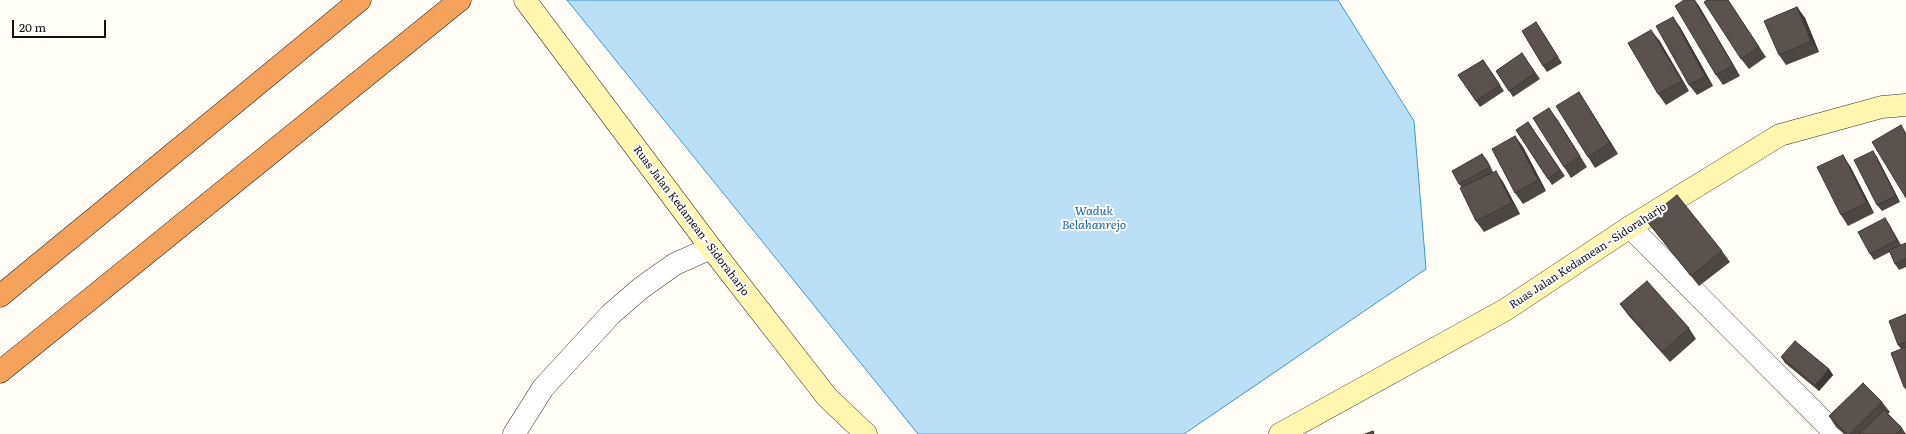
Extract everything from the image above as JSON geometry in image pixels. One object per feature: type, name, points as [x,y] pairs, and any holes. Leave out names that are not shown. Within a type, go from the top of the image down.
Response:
[{"type":"highway","points":[[0,296],[360,0]]},
{"type":"highway","points":[[0,372],[460,0]]},
{"type":"main road","name":"Ruas Jalan Kedamean - Sidoraharjo","points":[[525,0],[711,248],[827,398],[866,434]]},
{"type":"main road","name":"Ruas Jalan Kedamean - Sidoraharjo","points":[[1280,434],[1505,310],[1630,226],[1780,135],[1882,107],[1906,105]]},
{"type":"street","points":[[1630,226],[1836,434]]},
{"type":"street","points":[[514,434],[543,388],[611,314],[641,288],[675,264],[711,248]]},
{"type":"water","name":"Waduk Belahanrejo","points":[[567,0],[1338,0],[1414,121],[1426,269],[1184,434],[918,434]]},
{"type":"building","points":[[1684,0],[1694,0],[1733,65],[1716,75],[1675,6]]},
{"type":"building","points":[[1707,0],[1728,0],[1759,47],[1741,59],[1704,2]]},
{"type":"building","points":[[1797,7],[1811,41],[1779,55],[1764,21]]},
{"type":"building","points":[[1673,17],[1705,76],[1689,85],[1656,26]]},
{"type":"building","points":[[1536,22],[1558,57],[1543,66],[1522,31]]},
{"type":"building","points":[[1651,30],[1682,81],[1658,94],[1628,43]]},
{"type":"building","points":[[1522,53],[1535,73],[1509,91],[1496,71]]},
{"type":"building","points":[[1483,60],[1500,85],[1476,101],[1458,75]]},
{"type":"building","points":[[1579,92],[1610,143],[1588,157],[1556,106]]},
{"type":"building","points":[[1549,108],[1580,156],[1564,167],[1533,118]]},
{"type":"building","points":[[1528,122],[1560,170],[1548,179],[1516,130]]},
{"type":"building","points":[[1901,125],[1906,134],[1906,198],[1872,142]]},
{"type":"building","points":[[1515,136],[1538,180],[1515,193],[1492,149]]},
{"type":"building","points":[[1873,151],[1896,196],[1877,205],[1854,160]]},
{"type":"building","points":[[1482,154],[1490,167],[1459,184],[1452,171]]},
{"type":"building","points":[[1843,155],[1867,203],[1841,215],[1817,167]]},
{"type":"building","points":[[1496,171],[1512,203],[1476,221],[1460,188]]},
{"type":"building","points":[[1677,195],[1722,251],[1691,276],[1646,220]]},
{"type":"building","points":[[1885,218],[1897,240],[1870,254],[1858,232]]},
{"type":"building","points":[[1906,243],[1906,259],[1895,264],[1889,250]]},
{"type":"building","points":[[1647,281],[1689,328],[1662,352],[1620,304]]},
{"type":"building","points":[[1906,314],[1906,342],[1898,345],[1889,321]]},
{"type":"building","points":[[1795,341],[1829,369],[1815,385],[1781,357]]},
{"type":"building","points":[[1906,347],[1906,387],[1904,387],[1891,353]]},
{"type":"building","points":[[1863,383],[1882,402],[1850,434],[1847,434],[1829,416]]},
{"type":"building","points":[[1884,410],[1902,428],[1896,434],[1859,434]]},
{"type":"building","points":[[1373,431],[1374,434],[1365,434]]}]
